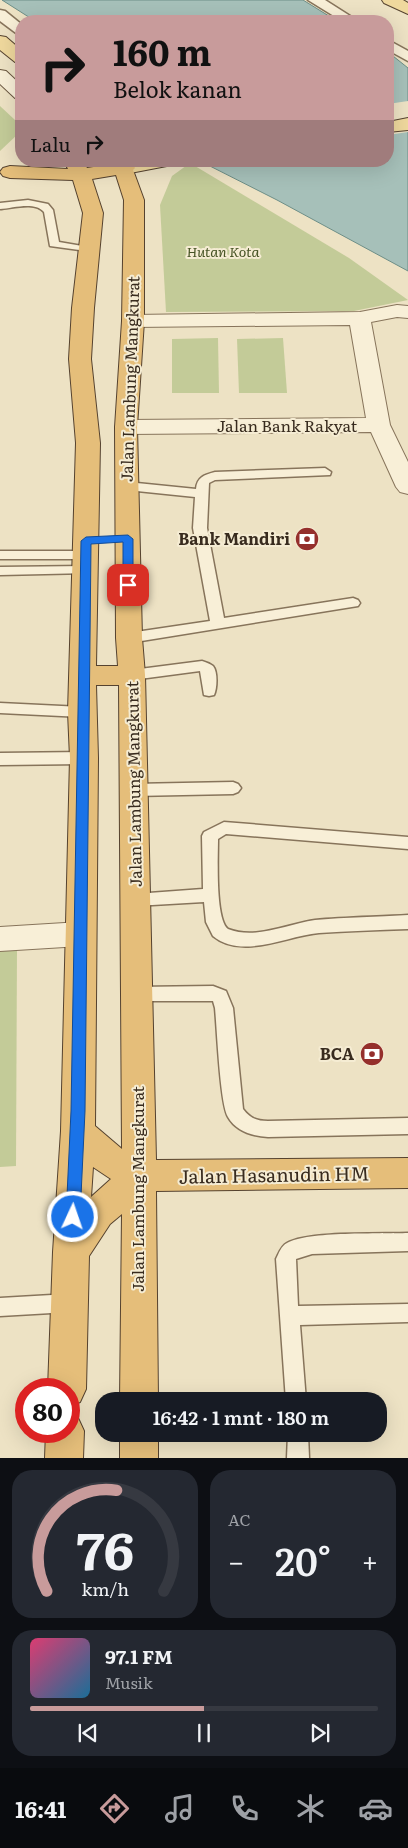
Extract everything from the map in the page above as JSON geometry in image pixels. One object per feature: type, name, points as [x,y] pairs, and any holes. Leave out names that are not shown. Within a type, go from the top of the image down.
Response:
[{"type":"highway","points":[[5,174],[31,167]]},
{"type":"highway","points":[[5,174],[92,167]]},
{"type":"highway","name":"Jalan Lambung Mangkurat","points":[[124,167],[134,200],[133,321],[126,427],[128,638],[132,675],[137,994],[139,1392]]},
{"type":"highway","points":[[67,1378],[71,1252],[78,1131],[84,758],[82,712],[88,443],[80,359],[83,308],[93,213],[77,168]]},
{"type":"highway","points":[[86,555],[128,539]]},
{"type":"highway","points":[[83,676],[132,675]]},
{"type":"highway","points":[[71,1252],[98,1213],[139,1176],[119,1167],[97,1152],[78,1131]]},
{"type":"highway","name":"Jalan Hasanudin HM","points":[[139,1176],[408,1173]]},
{"type":"highway","points":[[139,1442],[139,1458]]},
{"type":"highway","points":[[64,1458],[65,1443]]},
{"type":"main road","points":[[390,0],[408,9]]},
{"type":"main road","points":[[0,41],[15,53]]},
{"type":"main road","points":[[394,110],[408,108]]},
{"type":"main road","points":[[394,126],[408,124]]},
{"type":"street","points":[[315,0],[341,15]]},
{"type":"street","points":[[0,14],[15,25]]},
{"type":"street","points":[[394,48],[408,58]]},
{"type":"street","points":[[0,75],[15,89]]},
{"type":"street","points":[[133,321],[360,318],[397,311],[408,312]]},
{"type":"street","points":[[360,318],[379,425]]},
{"type":"street","name":"Jalan Bank Rakyat","points":[[126,427],[379,425],[408,487]]},
{"type":"street","points":[[0,939],[81,934]]},
{"type":"lane","points":[[0,206],[28,203],[44,206],[49,212],[54,244],[90,250]]},
{"type":"lane","points":[[218,624],[200,528],[202,494],[205,480],[215,476],[325,472]]},
{"type":"lane","points":[[127,486],[202,494]]},
{"type":"lane","points":[[0,555],[86,555]]},
{"type":"lane","points":[[0,571],[86,555]]},
{"type":"lane","points":[[128,638],[353,603]]},
{"type":"lane","points":[[132,675],[202,666],[208,670],[208,690]]},
{"type":"lane","points":[[0,708],[82,712]]},
{"type":"lane","points":[[0,759],[84,758]]},
{"type":"lane","points":[[133,790],[233,788]]},
{"type":"lane","points":[[408,843],[224,828],[210,836],[211,895],[216,927],[220,934],[231,938],[246,939],[314,928],[408,922]]},
{"type":"lane","points":[[135,900],[211,895]]},
{"type":"lane","points":[[137,994],[213,994],[220,996],[224,1008],[234,1111],[240,1121],[248,1126],[268,1129],[408,1126]]},
{"type":"lane","points":[[295,1392],[286,1259],[294,1249],[312,1245],[408,1242]]},
{"type":"lane","points":[[0,1308],[70,1303]]},
{"type":"lane","points":[[290,1316],[408,1313]]},
{"type":"lane","points":[[298,1442],[298,1458]]},
{"type":"green space","points":[[0,106],[15,120],[15,137],[0,151]]},
{"type":"green space","name":"Hutan Kota","points":[[184,167],[197,167],[349,258],[408,300],[354,311],[166,312],[160,205],[172,176]]},
{"type":"green space","points":[[218,338],[219,393],[172,393],[172,339]]},
{"type":"green space","points":[[283,338],[287,393],[239,393],[237,339]]},
{"type":"green space","points":[[17,949],[16,1166],[0,1167],[0,951]]},
{"type":"water","points":[[2,0],[303,0],[327,15],[26,15]]},
{"type":"water","points":[[394,57],[408,68],[408,271],[212,167],[394,167]]},
{"type":"pier","points":[[408,101],[408,132],[394,134],[394,103]]},
{"type":"place","name":"Bank Mandiri","points":[[307,539]]},
{"type":"place","name":"BCA","points":[[372,1054]]},
{"type":"route","points":[[73,1217],[78,1131],[84,758],[82,712],[86,541],[128,539],[128,585]]}]
